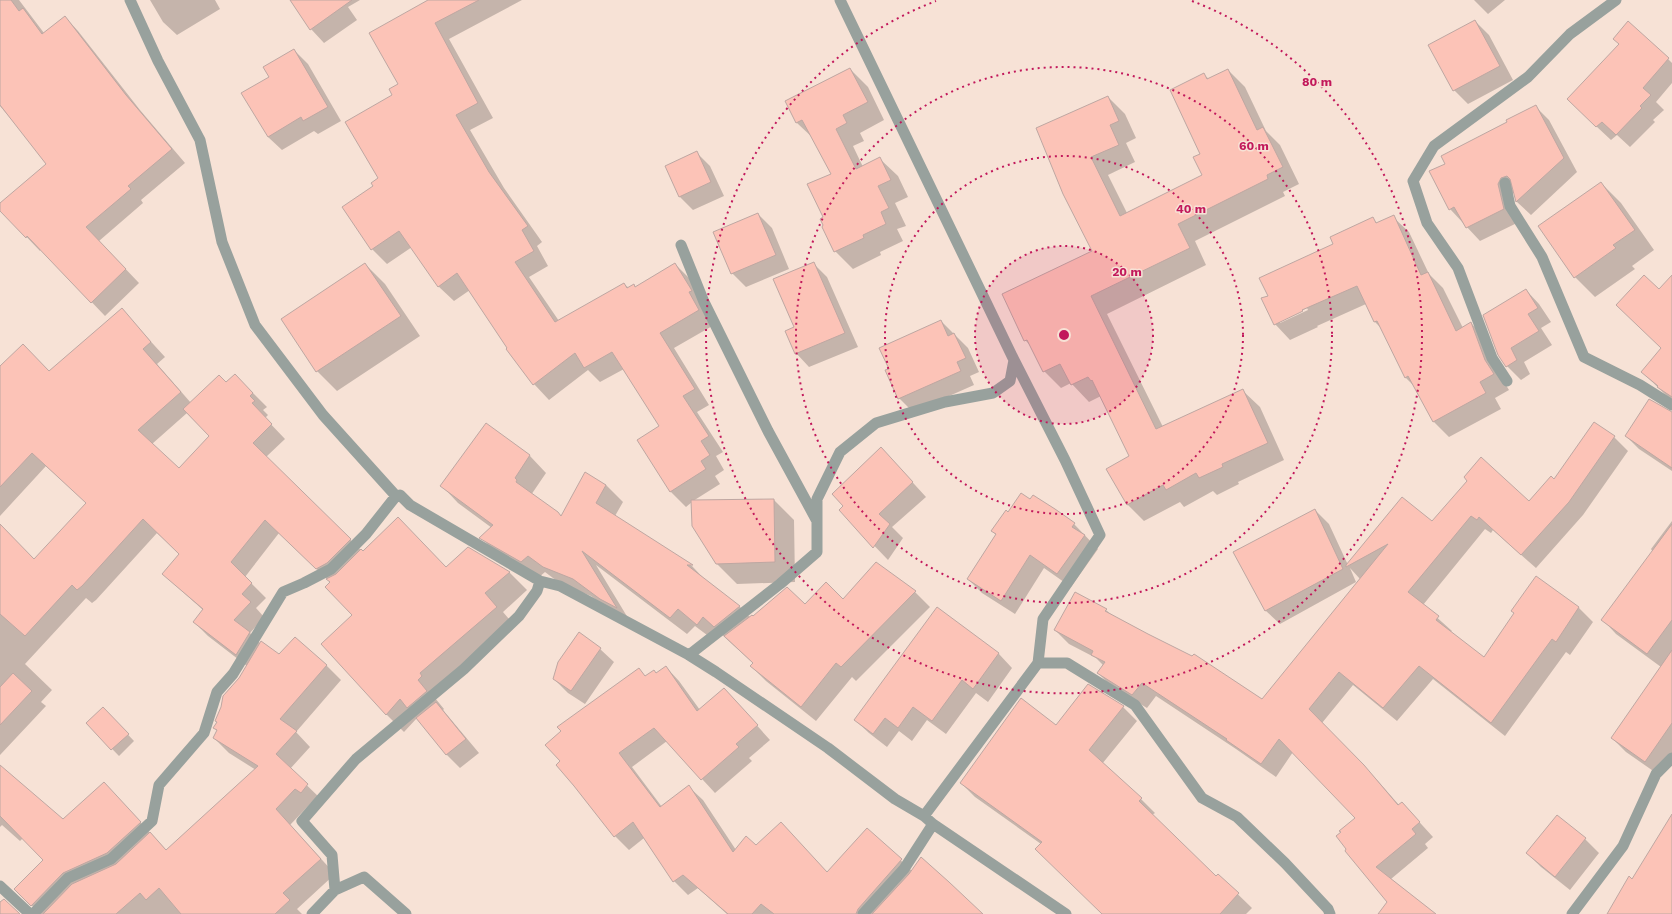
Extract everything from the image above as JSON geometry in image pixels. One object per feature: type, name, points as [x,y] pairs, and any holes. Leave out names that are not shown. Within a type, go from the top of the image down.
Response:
[{"type":"street","points":[[130,0],[158,61],[200,140],[222,242],[255,325],[323,415],[396,496],[400,495],[410,505],[540,581],[560,586],[689,655],[828,748],[895,799],[924,816],[933,824],[1063,913]]},
{"type":"street","points":[[840,0],[1014,360],[1065,460],[1100,535],[1043,619],[1038,663],[924,816]]},
{"type":"street","points":[[1507,381],[1492,358],[1458,268],[1427,223],[1413,181],[1434,146],[1528,77],[1570,34],[1616,0]]},
{"type":"street","points":[[1505,183],[1510,206],[1542,257],[1584,357],[1640,385],[1672,405]]},
{"type":"street","points":[[681,245],[704,302],[761,418],[817,521]]},
{"type":"street","points":[[689,655],[780,584],[817,552],[817,499],[840,452],[876,423],[945,402],[993,393],[1010,381],[1014,360]]},
{"type":"street","points":[[33,914],[68,878],[111,859],[152,821],[159,785],[204,733],[217,692],[233,674],[283,592],[331,569],[366,534],[396,496]]},
{"type":"street","points":[[335,890],[332,855],[302,821],[356,759],[464,669],[519,616],[537,591],[540,581]]},
{"type":"street","points":[[1038,663],[1067,663],[1135,705],[1202,798],[1237,818],[1285,863],[1328,909],[1330,914]]},
{"type":"street","points":[[1572,914],[1623,846],[1656,774],[1672,758]]},
{"type":"street","points":[[863,914],[904,869],[933,824]]},
{"type":"street","points":[[312,914],[335,890],[364,877],[406,914]]},
{"type":"street","points":[[0,886],[30,914]]},
{"type":"building","points":[[0,0],[11,0],[19,11],[23,8],[42,34],[65,16],[126,95],[172,149],[128,186],[131,189],[86,227],[126,269],[91,303],[27,236],[26,238],[0,211],[0,203],[46,164],[0,105]]},
{"type":"building","points":[[290,0],[352,0],[310,30]]},
{"type":"building","points":[[428,0],[479,0],[435,23],[478,103],[456,115],[489,172],[528,226],[522,230],[534,251],[515,262],[555,322],[624,283],[627,288],[634,284],[635,287],[675,263],[692,291],[689,292],[699,310],[660,333],[695,389],[683,396],[709,436],[701,441],[710,455],[701,461],[706,469],[670,492],[637,440],[659,426],[612,352],[584,368],[575,353],[533,385],[506,349],[507,348],[457,273],[438,287],[399,231],[371,250],[342,207],[373,186],[371,183],[378,178],[345,122],[392,95],[389,89],[398,84],[369,33]]},
{"type":"building","points":[[1475,20],[1500,66],[1453,91],[1428,45]]},
{"type":"building","points":[[1628,21],[1669,58],[1643,88],[1651,95],[1640,106],[1642,108],[1616,135],[1602,122],[1596,127],[1567,99],[1619,44],[1613,39]]},
{"type":"building","points":[[294,49],[328,107],[303,121],[301,117],[268,137],[241,93],[269,77],[263,67]]},
{"type":"building","points":[[850,68],[868,102],[843,115],[847,123],[836,129],[856,169],[880,157],[891,180],[878,186],[889,208],[881,212],[886,224],[863,235],[864,238],[834,252],[822,227],[823,225],[820,219],[823,217],[807,184],[831,174],[802,120],[796,123],[785,101]]},
{"type":"building","points":[[1228,69],[1257,130],[1263,127],[1283,167],[1267,175],[1268,179],[1178,224],[1190,248],[1091,296],[1156,429],[1243,389],[1268,443],[1222,464],[1223,467],[1199,478],[1196,473],[1166,490],[1163,485],[1127,505],[1106,469],[1129,456],[1092,380],[1091,381],[1088,377],[1071,385],[1060,364],[1043,372],[1027,340],[1024,341],[1002,294],[1092,251],[1063,194],[1036,128],[1108,96],[1119,121],[1110,125],[1119,145],[1091,157],[1120,216],[1202,175],[1193,157],[1200,154],[1170,90],[1204,73],[1207,79]]},
{"type":"building","points":[[1536,105],[1564,158],[1516,202],[1510,179],[1507,176],[1501,178],[1498,184],[1504,209],[1466,228],[1454,207],[1449,210],[1429,171],[1445,164],[1441,156],[1507,122],[1506,120]]},
{"type":"building","points":[[697,151],[711,182],[679,197],[665,166]]},
{"type":"building","points":[[1601,182],[1635,230],[1613,245],[1616,248],[1574,278],[1538,226]]},
{"type":"building","points":[[758,213],[776,255],[731,274],[713,232]]},
{"type":"building","points":[[1394,215],[1421,275],[1428,272],[1456,331],[1471,322],[1485,360],[1494,374],[1480,382],[1486,393],[1433,422],[1408,376],[1405,378],[1377,321],[1374,322],[1357,286],[1302,310],[1303,311],[1274,325],[1261,298],[1268,296],[1259,278],[1333,244],[1330,237],[1373,217],[1376,223]]},
{"type":"building","points":[[814,262],[845,333],[795,354],[785,331],[794,327],[773,279]]},
{"type":"building","points":[[365,263],[401,316],[316,372],[281,319]]},
{"type":"building","points":[[1644,275],[1659,289],[1672,275],[1672,397],[1657,387],[1658,386],[1641,372],[1661,348],[1616,305]]},
{"type":"building","points":[[1526,289],[1538,308],[1528,314],[1539,331],[1511,348],[1517,360],[1506,367],[1498,355],[1483,315]]},
{"type":"building","points":[[122,308],[151,342],[143,349],[181,392],[138,430],[179,468],[209,436],[183,409],[219,375],[226,382],[235,374],[253,393],[250,396],[255,401],[252,403],[272,424],[253,443],[351,539],[327,563],[316,569],[265,520],[231,562],[252,583],[242,594],[251,602],[234,620],[250,632],[236,655],[193,622],[203,609],[162,574],[179,554],[143,519],[82,586],[77,590],[72,585],[25,636],[0,614],[0,524],[34,559],[86,503],[32,453],[0,487],[0,366],[23,344],[49,371]]},
{"type":"building","points":[[941,320],[948,336],[954,333],[966,358],[957,362],[961,371],[898,399],[885,370],[889,369],[879,348]]},
{"type":"building","points":[[1649,399],[1672,412],[1672,468],[1625,436]]},
{"type":"building","points":[[1594,422],[1615,436],[1569,502],[1521,555],[1479,517],[1477,520],[1471,516],[1408,592],[1439,616],[1436,620],[1484,657],[1514,613],[1511,611],[1536,576],[1579,607],[1556,642],[1552,639],[1491,723],[1419,666],[1383,708],[1339,672],[1309,709],[1364,765],[1398,805],[1402,802],[1420,822],[1412,829],[1416,834],[1376,867],[1436,914],[1378,914],[1387,902],[1345,851],[1346,849],[1336,836],[1341,832],[1339,831],[1355,818],[1279,739],[1261,764],[1226,740],[1227,739],[1142,683],[1132,695],[1097,673],[1105,662],[1091,655],[1093,651],[1054,630],[1075,592],[1107,609],[1105,611],[1148,634],[1192,656],[1194,654],[1262,699],[1388,544],[1346,567],[1346,565],[1402,497],[1432,521],[1467,481],[1464,477],[1481,457],[1529,501],[1551,476],[1554,479]]},
{"type":"building","points":[[486,423],[530,455],[515,478],[517,480],[516,482],[558,512],[561,516],[585,472],[606,485],[596,503],[693,565],[687,565],[740,606],[714,627],[703,617],[697,625],[678,609],[670,618],[582,551],[617,608],[600,599],[573,579],[543,567],[528,556],[521,562],[479,538],[493,525],[440,486]]},
{"type":"building","points":[[881,447],[913,482],[879,514],[890,524],[873,548],[839,510],[843,506],[832,494]]},
{"type":"building","points":[[1021,493],[1030,499],[1033,495],[1055,509],[1075,523],[1072,527],[1085,535],[1057,574],[1030,555],[1001,601],[967,579],[996,534],[991,531],[1006,510],[1008,512]]},
{"type":"building","points":[[774,499],[775,562],[716,564],[692,526],[691,500]]},
{"type":"building","points":[[1315,509],[1343,569],[1265,611],[1233,552]]},
{"type":"building","points":[[398,517],[446,567],[468,547],[510,572],[485,593],[497,607],[420,673],[422,676],[418,680],[427,691],[407,708],[400,699],[386,715],[321,644],[352,615],[325,587],[330,582],[326,579],[336,574],[361,549],[363,551]]},
{"type":"building","points":[[1672,524],[1672,620],[1647,654],[1601,620]]},
{"type":"building","points":[[876,562],[916,591],[841,667],[836,663],[801,707],[750,666],[753,663],[724,636],[752,615],[753,616],[787,587],[805,604],[826,582],[843,599]]},
{"type":"building","points":[[937,607],[999,653],[973,689],[962,680],[932,721],[913,707],[898,728],[885,718],[873,734],[854,720]]},
{"type":"building","points":[[579,632],[601,648],[571,691],[553,679],[558,662]]},
{"type":"building","points":[[295,637],[327,665],[280,719],[297,731],[276,754],[308,784],[301,793],[295,789],[276,809],[321,859],[283,893],[290,900],[275,914],[181,914],[159,888],[146,900],[140,893],[116,914],[43,914],[72,884],[116,864],[150,832],[166,850],[258,766],[213,738],[217,730],[213,728],[217,722],[215,721],[221,707],[223,696],[239,678],[261,641],[279,654]]},
{"type":"building","points":[[1672,650],[1672,723],[1645,762],[1611,738]]},
{"type":"building","points":[[666,666],[697,711],[724,688],[758,725],[736,744],[739,747],[701,780],[654,728],[619,753],[660,807],[689,785],[733,852],[746,836],[756,845],[781,822],[827,872],[867,828],[902,859],[858,909],[856,914],[774,914],[761,904],[752,914],[728,914],[683,875],[673,882],[633,822],[614,837],[556,765],[560,761],[545,745],[561,731],[557,727],[639,668],[645,676],[654,670],[656,673]]},
{"type":"building","points":[[13,673],[32,691],[0,725],[0,687]]},
{"type":"building","points":[[1088,684],[1124,706],[1089,750],[1142,798],[1139,801],[1216,876],[1218,874],[1239,893],[1220,914],[1102,914],[1035,849],[1042,842],[960,783],[1021,698],[1056,725]]},
{"type":"building","points":[[436,702],[466,739],[446,755],[416,718]]},
{"type":"building","points":[[103,707],[129,734],[111,750],[86,723]]},
{"type":"building","points":[[0,765],[63,819],[104,782],[141,822],[107,853],[63,873],[31,906],[14,889],[43,860],[0,816]]},
{"type":"building","points":[[1672,814],[1672,914],[1607,914],[1629,876],[1632,879]]},
{"type":"building","points":[[1557,815],[1586,838],[1555,877],[1526,853]]},
{"type":"building","points":[[921,857],[983,914],[872,914],[909,874]]},
{"type":"building","points":[[4,899],[20,914],[0,914],[0,902]]}]
